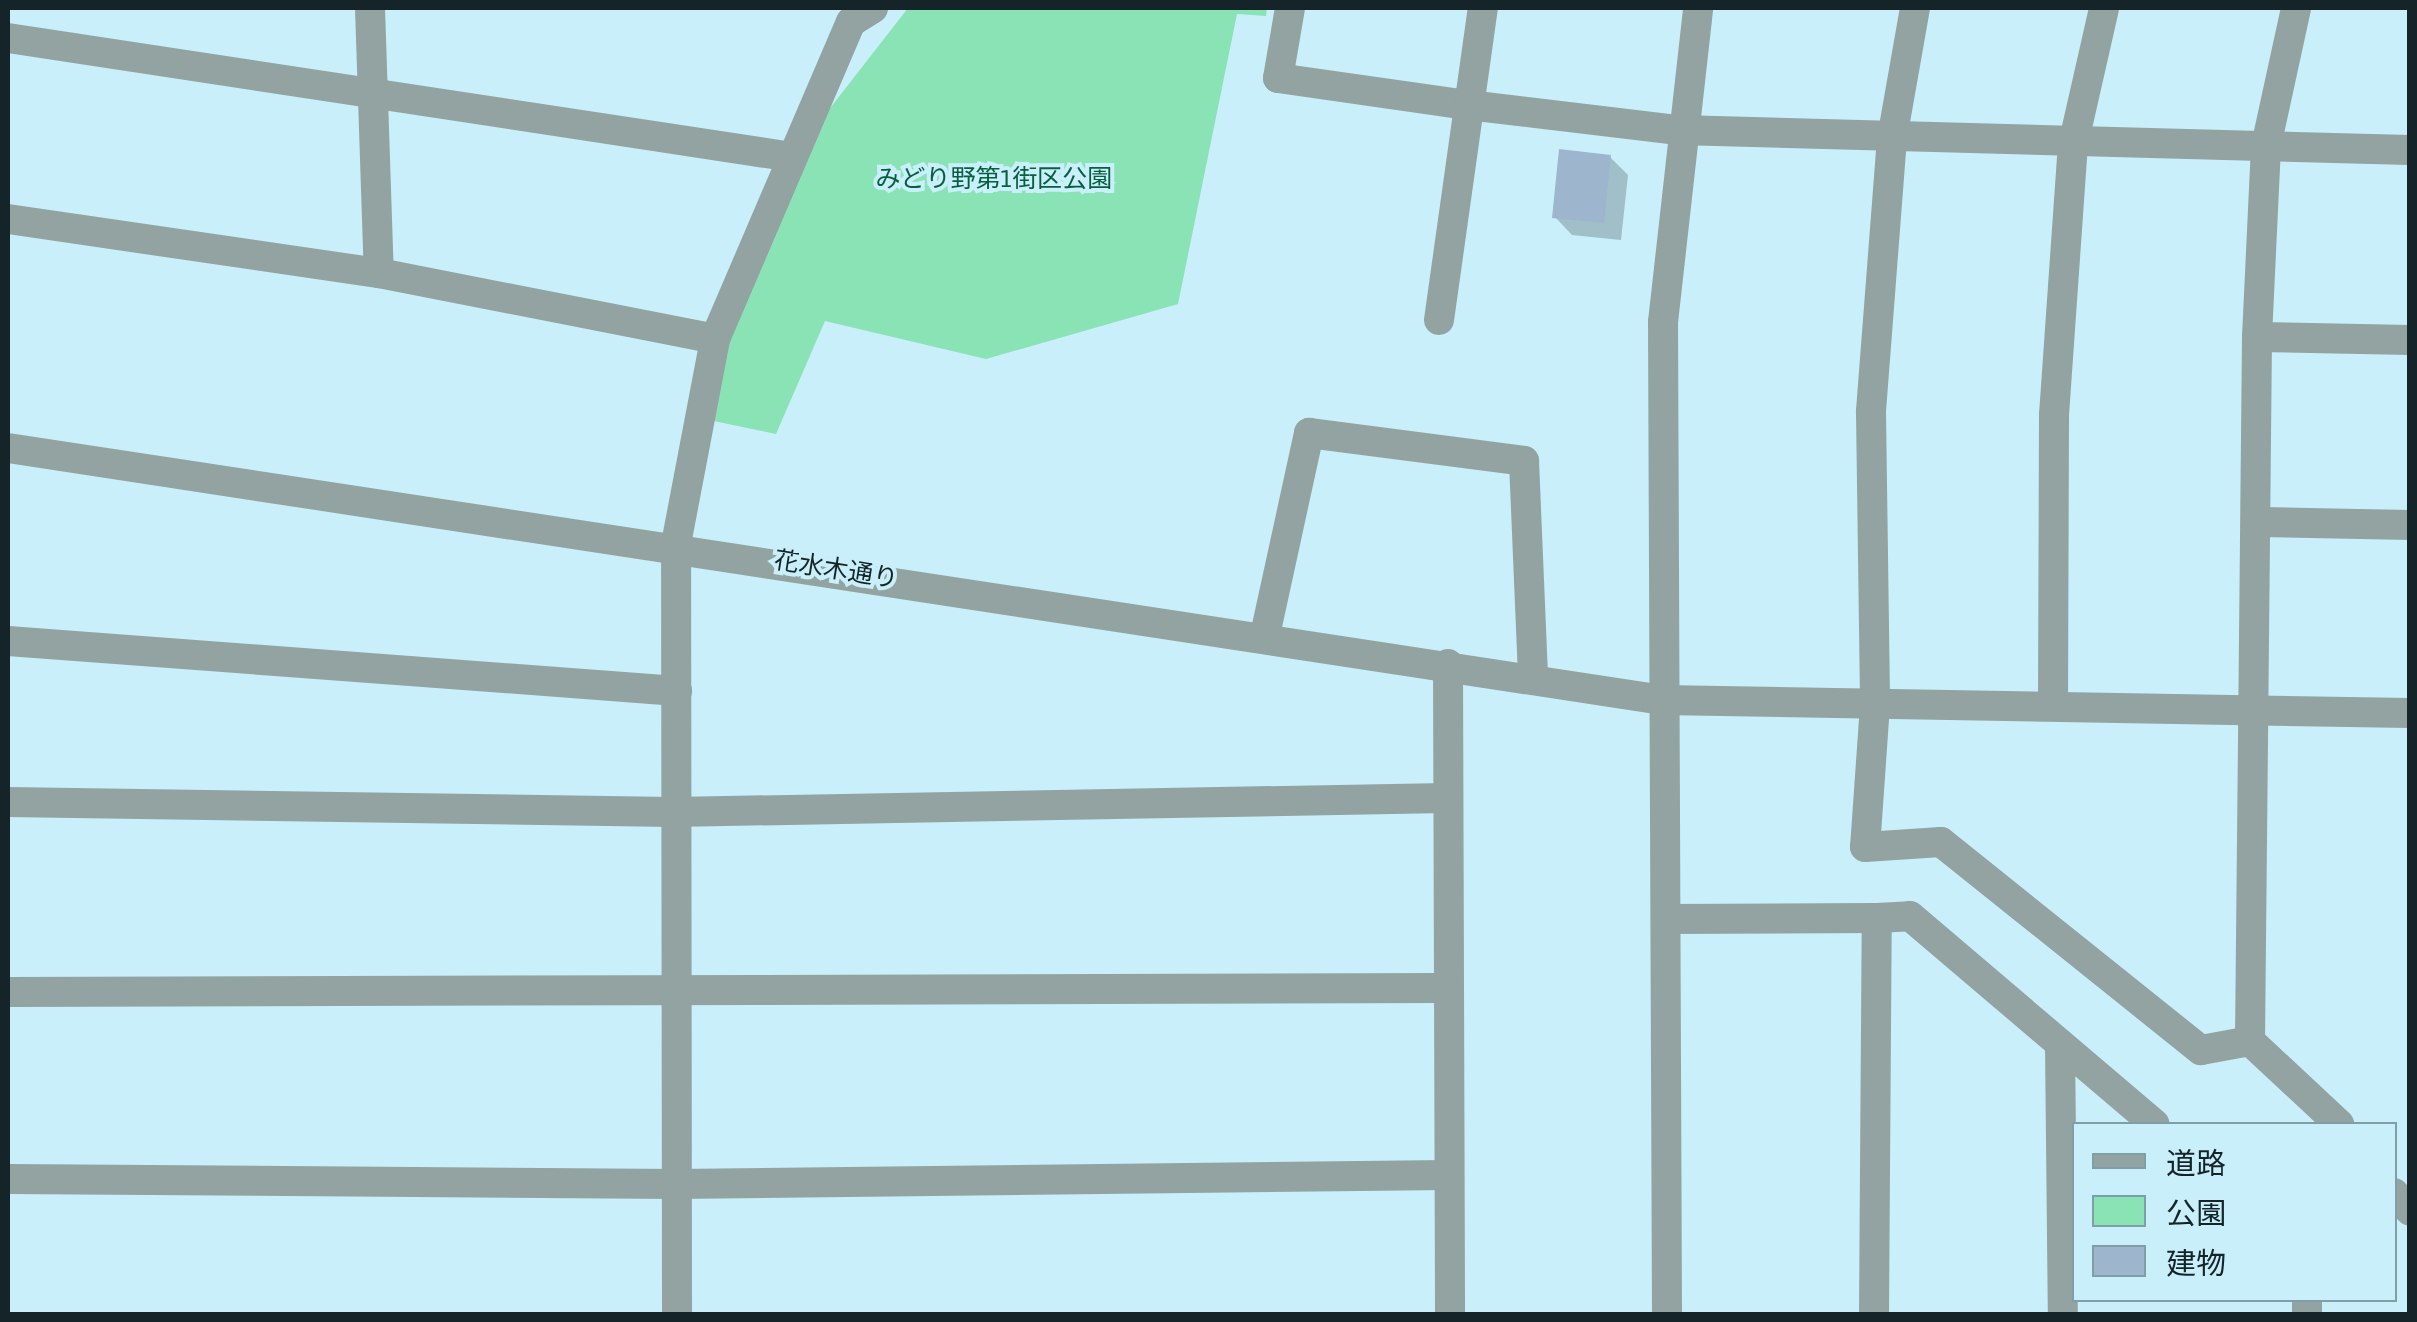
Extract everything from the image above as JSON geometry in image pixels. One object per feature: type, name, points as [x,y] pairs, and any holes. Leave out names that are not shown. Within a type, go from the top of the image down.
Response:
[{"type":"street","points":[[370,8],[379,272]]},
{"type":"street","points":[[678,1314],[672,812],[677,691],[676,544],[715,339],[851,22],[872,8]]},
{"type":"street","points":[[1290,8],[1278,78],[1468,104],[1679,130],[2073,145],[2410,150]]},
{"type":"street","points":[[1438,320],[1483,8]]},
{"type":"street","points":[[1667,1314],[1663,322],[1679,130],[1698,8]]},
{"type":"street","points":[[1916,8],[1892,138],[1871,412],[1875,705],[1865,847],[1941,842],[2201,1050],[2250,1041]]},
{"type":"street","points":[[2053,704],[2054,415],[2073,145],[2104,8]]},
{"type":"street","points":[[2296,8],[2266,146],[2257,337],[2262,522],[2252,708],[2250,1041],[2337,1122]]},
{"type":"street","points":[[8,38],[372,98],[792,158]]},
{"type":"street","points":[[8,219],[379,272],[715,339]]},
{"type":"street","points":[[2257,337],[2410,340]]},
{"type":"street","points":[[1265,635],[1309,433],[1524,461],[1534,676]]},
{"type":"street","name":"花水木通り","points":[[8,448],[676,544],[1534,676],[1662,700],[2410,713]]},
{"type":"street","points":[[2262,522],[2410,525]]},
{"type":"street","points":[[8,641],[677,691]]},
{"type":"street","points":[[1448,664],[1444,988],[1450,1314]]},
{"type":"street","points":[[8,802],[672,812],[1447,798]]},
{"type":"street","points":[[1666,918],[1910,916],[2152,1122]]},
{"type":"street","points":[[1874,1314],[1877,918]]},
{"type":"street","points":[[8,992],[1444,988]]},
{"type":"street","points":[[2060,1044],[2063,1314]]},
{"type":"street","points":[[8,1179],[676,1184],[1448,1175]]},
{"type":"green space","name":"みどり野第1街区公園","points":[[908,8],[1267,8],[1266,16],[1237,14],[1178,304],[986,359],[825,321],[776,434],[709,420],[733,314],[792,157]]},
{"type":"building","points":[[1559,149],[1611,155],[1604,223],[1552,218]]}]
